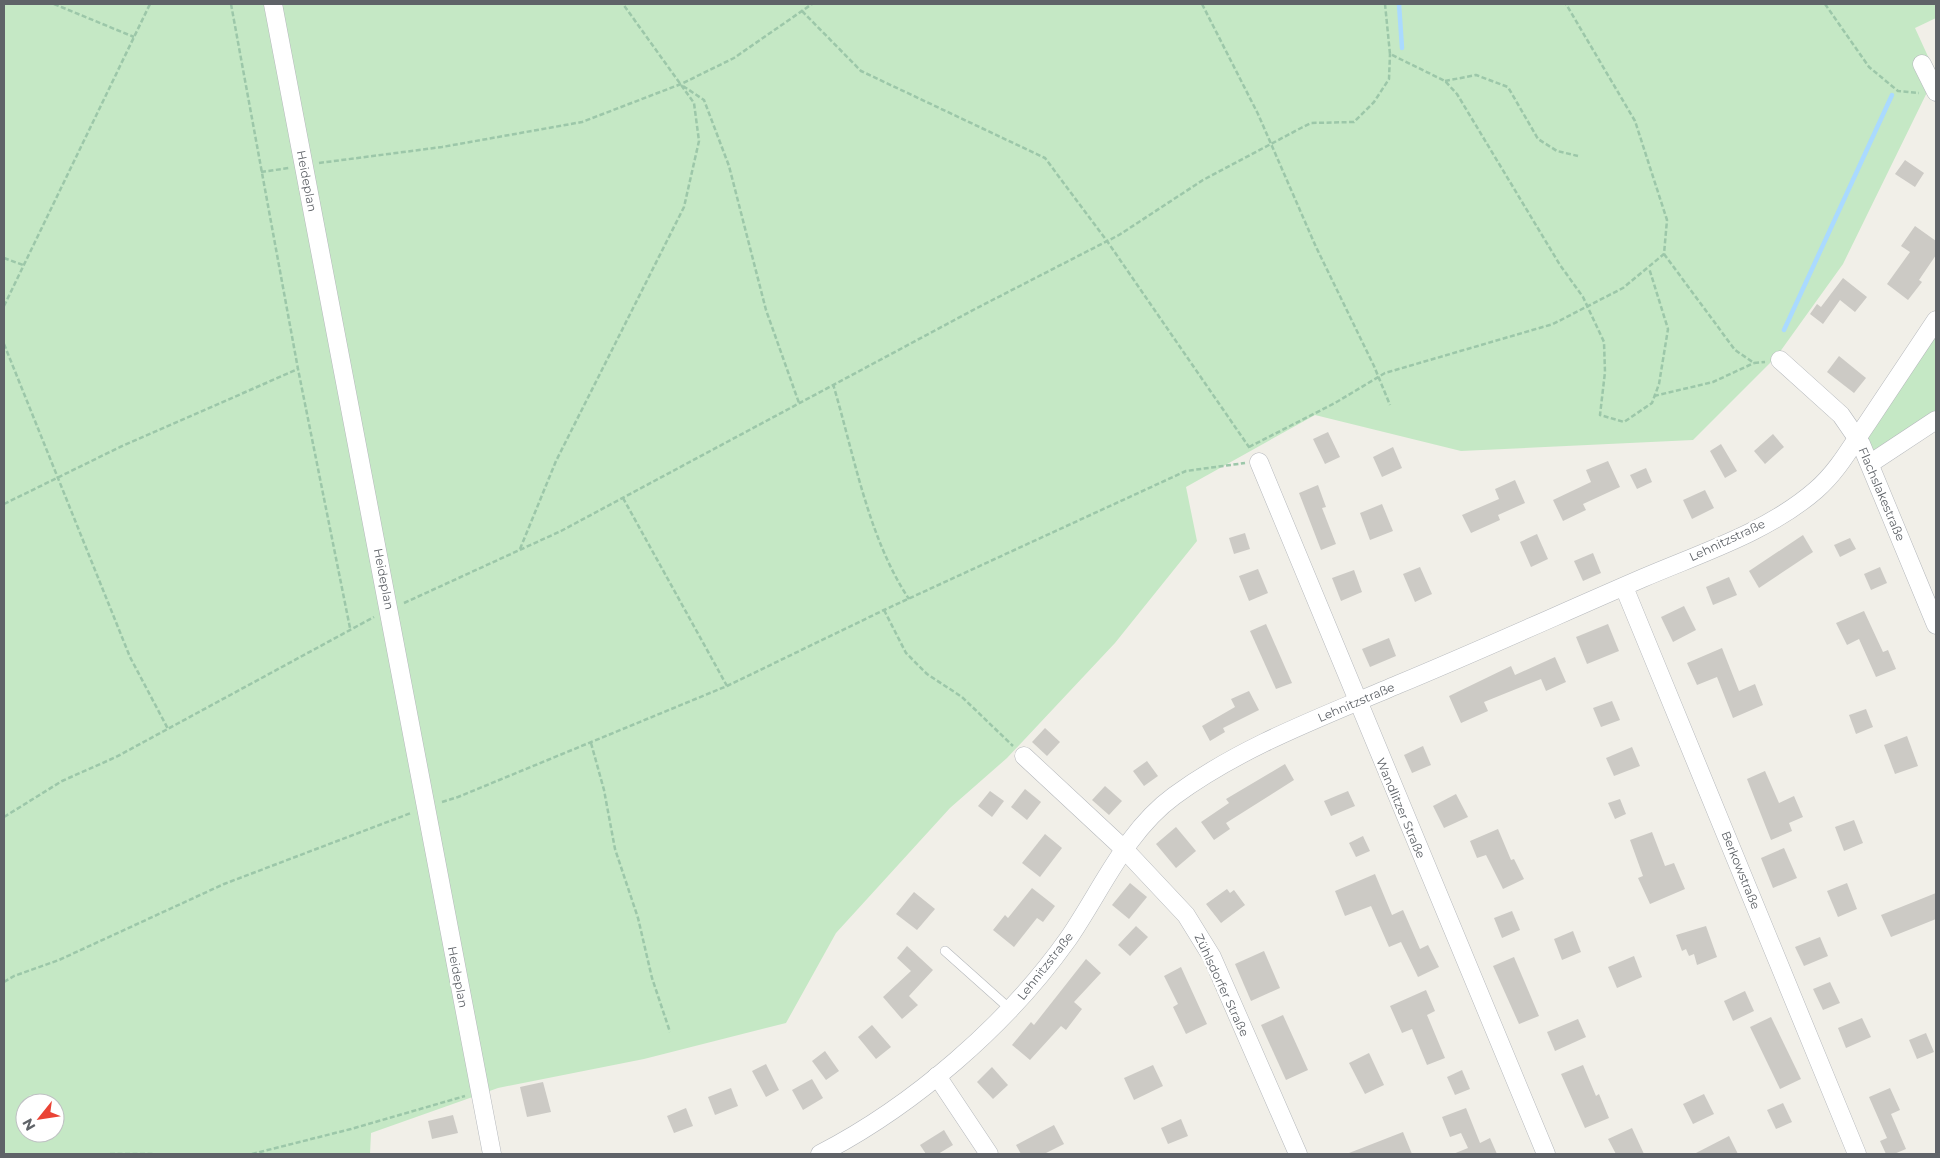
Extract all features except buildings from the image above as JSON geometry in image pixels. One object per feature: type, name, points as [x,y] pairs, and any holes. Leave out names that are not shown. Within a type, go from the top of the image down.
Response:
[{"type":"street","name":"Heideplan","points":[[273,4],[390,610],[492,1154]]},
{"type":"street","points":[[1922,64],[1936,92]]},
{"type":"street","name":"Lehnitzstraße","points":[[820,1154],[878,1120],[937,1076],[973,1046],[1010,1009],[1040,976],[1067,940],[1124,850],[1161,806],[1209,772],[1283,733],[1554,619],[1756,528],[1801,502],[1829,477],[1936,320]]},
{"type":"street","name":"Flachslakestraße","points":[[1780,360],[1841,415],[1857,437],[1871,463],[1936,625]]},
{"type":"street","points":[[1871,463],[1936,420]]},
{"type":"street","name":"Wandlitzer Straße","points":[[1259,462],[1546,1154]]},
{"type":"street","name":"Berkowstraße","points":[[1624,587],[1857,1154]]},
{"type":"street","name":"Zühlsdorfer Straße","points":[[1024,756],[1172,897],[1200,936],[1212,957],[1298,1154]]},
{"type":"street","points":[[937,1076],[989,1154]]},
{"type":"lane","points":[[945,951],[1010,1009]]},
{"type":"path","points":[[54,4],[134,37]]},
{"type":"path","points":[[4,306],[150,4]]},
{"type":"path","points":[[231,4],[298,369],[350,629]]},
{"type":"path","points":[[519,550],[556,461],[684,207],[700,141],[694,103],[623,4]]},
{"type":"path","points":[[261,172],[442,147],[582,122],[682,84],[734,58],[812,4]]},
{"type":"path","points":[[1202,4],[1272,143],[1316,247],[1379,377],[1390,405]]},
{"type":"path","points":[[4,817],[62,781],[116,757],[168,730],[350,629],[561,531],[833,384],[1106,241],[1203,180],[1272,143],[1311,123],[1354,122],[1374,102],[1388,79],[1390,54],[1385,4]]},
{"type":"path","points":[[1566,4],[1635,121],[1667,220],[1664,254],[1735,350],[1754,363]]},
{"type":"path","points":[[1825,4],[1869,67],[1898,91],[1936,92]]},
{"type":"path","points":[[4,982],[14,976],[59,960],[224,884],[426,806],[458,797],[726,686],[884,610],[1186,471],[1259,462],[1106,241],[1045,158],[861,71],[802,11]]},
{"type":"path","points":[[1390,54],[1445,81],[1457,94],[1587,308],[1604,342],[1605,372],[1600,415],[1624,422],[1652,402],[1658,384],[1668,329],[1649,268]]},
{"type":"path","points":[[1445,81],[1476,76],[1508,87],[1538,139],[1556,151],[1578,156]]},
{"type":"path","points":[[682,84],[704,100],[729,166],[766,310],[798,403]]},
{"type":"path","points":[[1249,447],[1335,403],[1379,377],[1553,324],[1623,288],[1664,254]]},
{"type":"path","points":[[4,258],[23,265]]},
{"type":"path","points":[[4,344],[130,657],[168,730]]},
{"type":"path","points":[[1654,396],[1713,382],[1754,363],[1780,360]]},
{"type":"path","points":[[4,504],[57,476],[298,369]]},
{"type":"path","points":[[833,384],[860,486],[896,579],[909,599]]},
{"type":"path","points":[[623,498],[726,686]]},
{"type":"path","points":[[884,610],[906,653],[927,674],[962,697],[1024,756]]},
{"type":"path","points":[[591,743],[604,790],[615,849],[638,918],[652,978],[670,1032]]},
{"type":"path","points":[[252,1154],[351,1129],[480,1091]]},
{"type":"path","points":[[110,1154],[153,1154]]},
{"type":"green space","points":[[4,4],[1936,4],[1936,18],[1915,28],[1936,74],[1843,264],[1777,356],[1693,440],[1461,451],[1315,415],[1186,487],[1197,541],[1115,643],[1007,758],[950,808],[836,933],[786,1023],[644,1059],[498,1088],[371,1133],[370,1154],[4,1154]]},
{"type":"green space","points":[[1936,320],[1936,420],[1871,463],[1861,444]]},
{"type":"waterway","points":[[1399,4],[1402,48]]},
{"type":"waterway","points":[[1784,330],[1892,95]]}]
